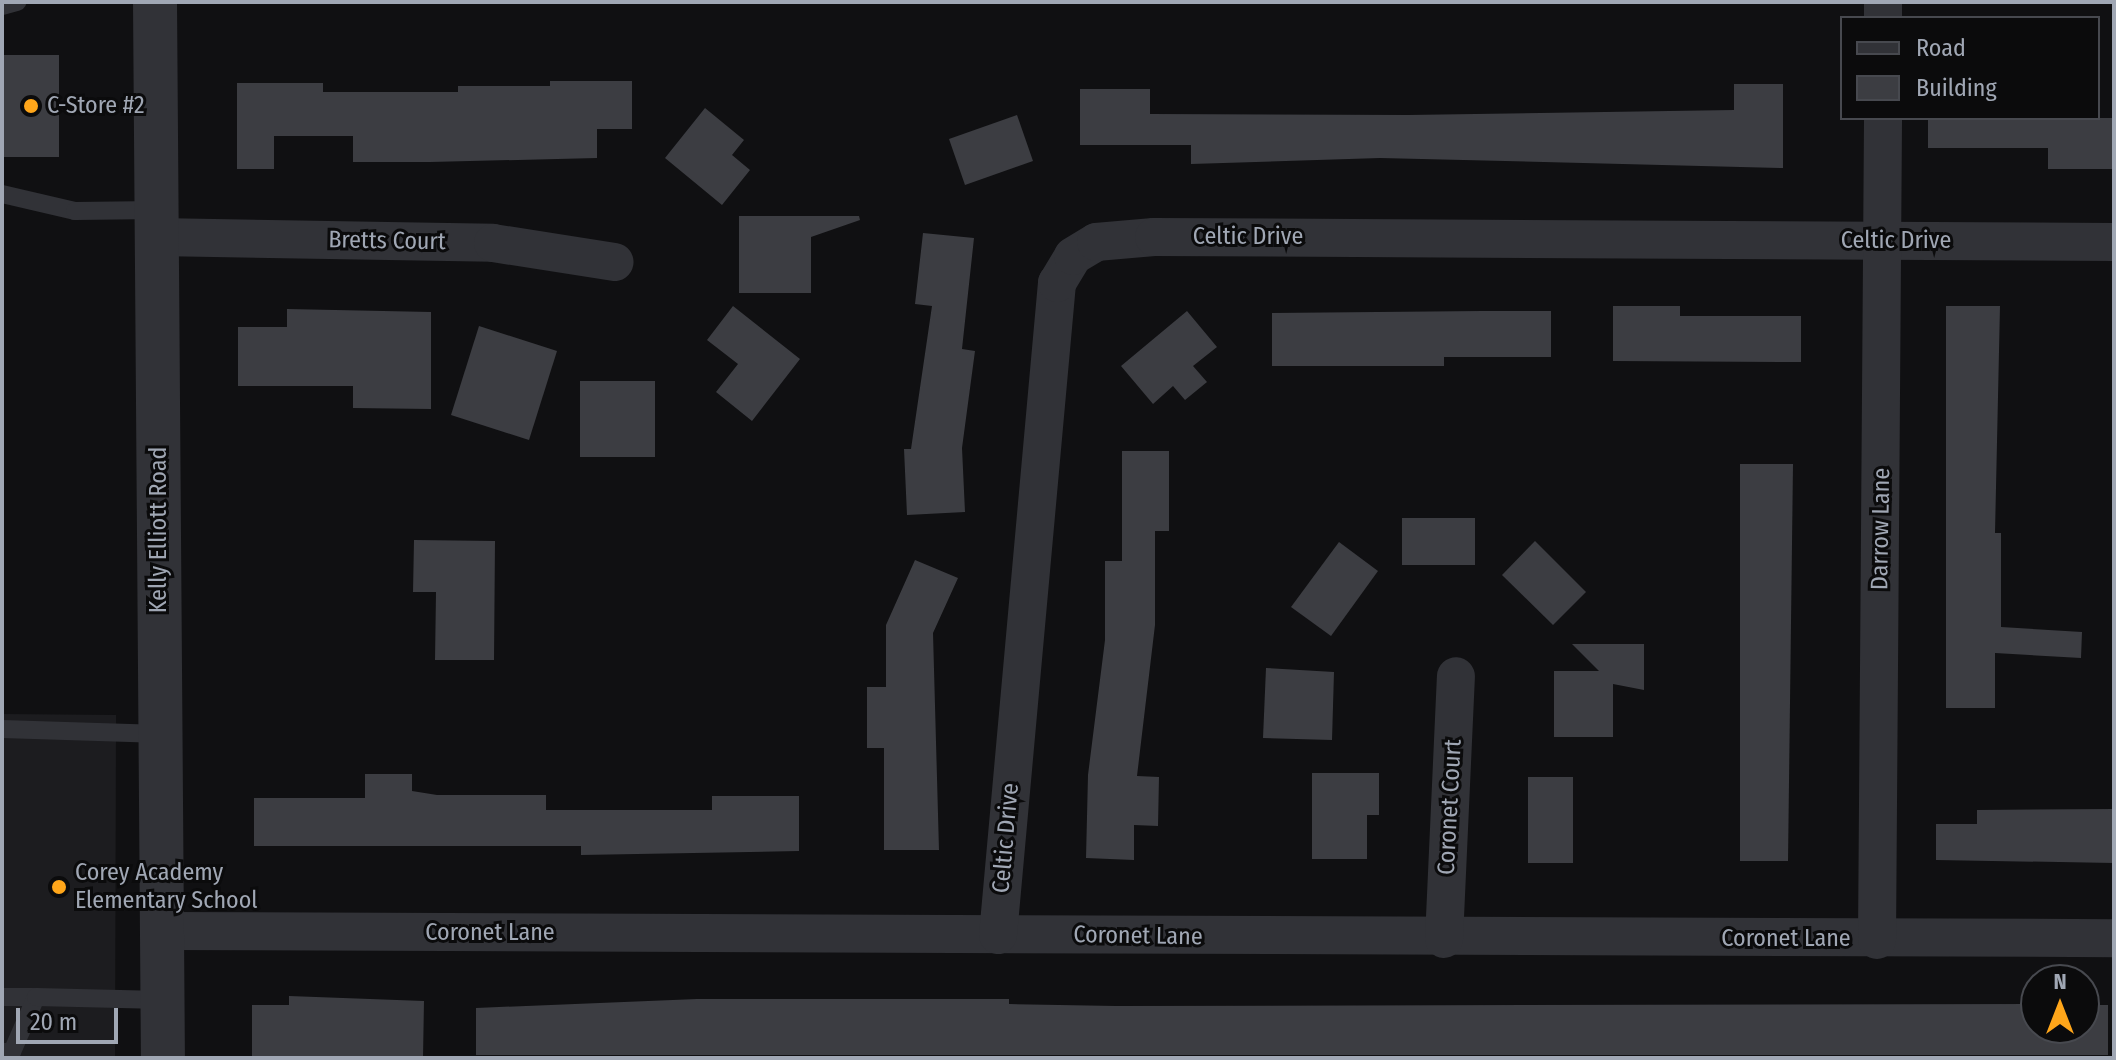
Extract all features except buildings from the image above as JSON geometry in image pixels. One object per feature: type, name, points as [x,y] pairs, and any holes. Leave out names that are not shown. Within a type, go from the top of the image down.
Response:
[{"type":"street","name":"Kelly Elliott Road","points":[[155,2],[163,1058]]},
{"type":"street","name":"Darrow Lane","points":[[1877,940],[1883,120]]},
{"type":"street","name":"Bretts Court","points":[[157,224],[493,243],[615,262]]},
{"type":"street","name":"Celtic Drive","points":[[998,935],[1057,283],[1073,256],[1096,242],[1154,237],[2114,242]]},
{"type":"street","name":"Coronet Court","points":[[1444,939],[1456,676]]},
{"type":"street","name":"Coronet Lane","points":[[162,931],[1444,939],[2114,938]]},
{"type":"lane","points":[[2,6],[17,2]]},
{"type":"lane","points":[[2,194],[75,211],[157,224]]},
{"type":"lane","points":[[2,729],[162,734]]},
{"type":"lane","points":[[2,997],[162,1000]]},
{"type":"lane","points":[[9,1054],[36,997]]},
{"type":"shaded area","name":"Corey Academy Elementary School","points":[[2,714],[116,715],[115,1058],[2,1058]]},
{"type":"place","name":"C-Store #2","points":[[31,106]]},
{"type":"place","name":"Corey Academy Elementary School","points":[[59,887]]}]
